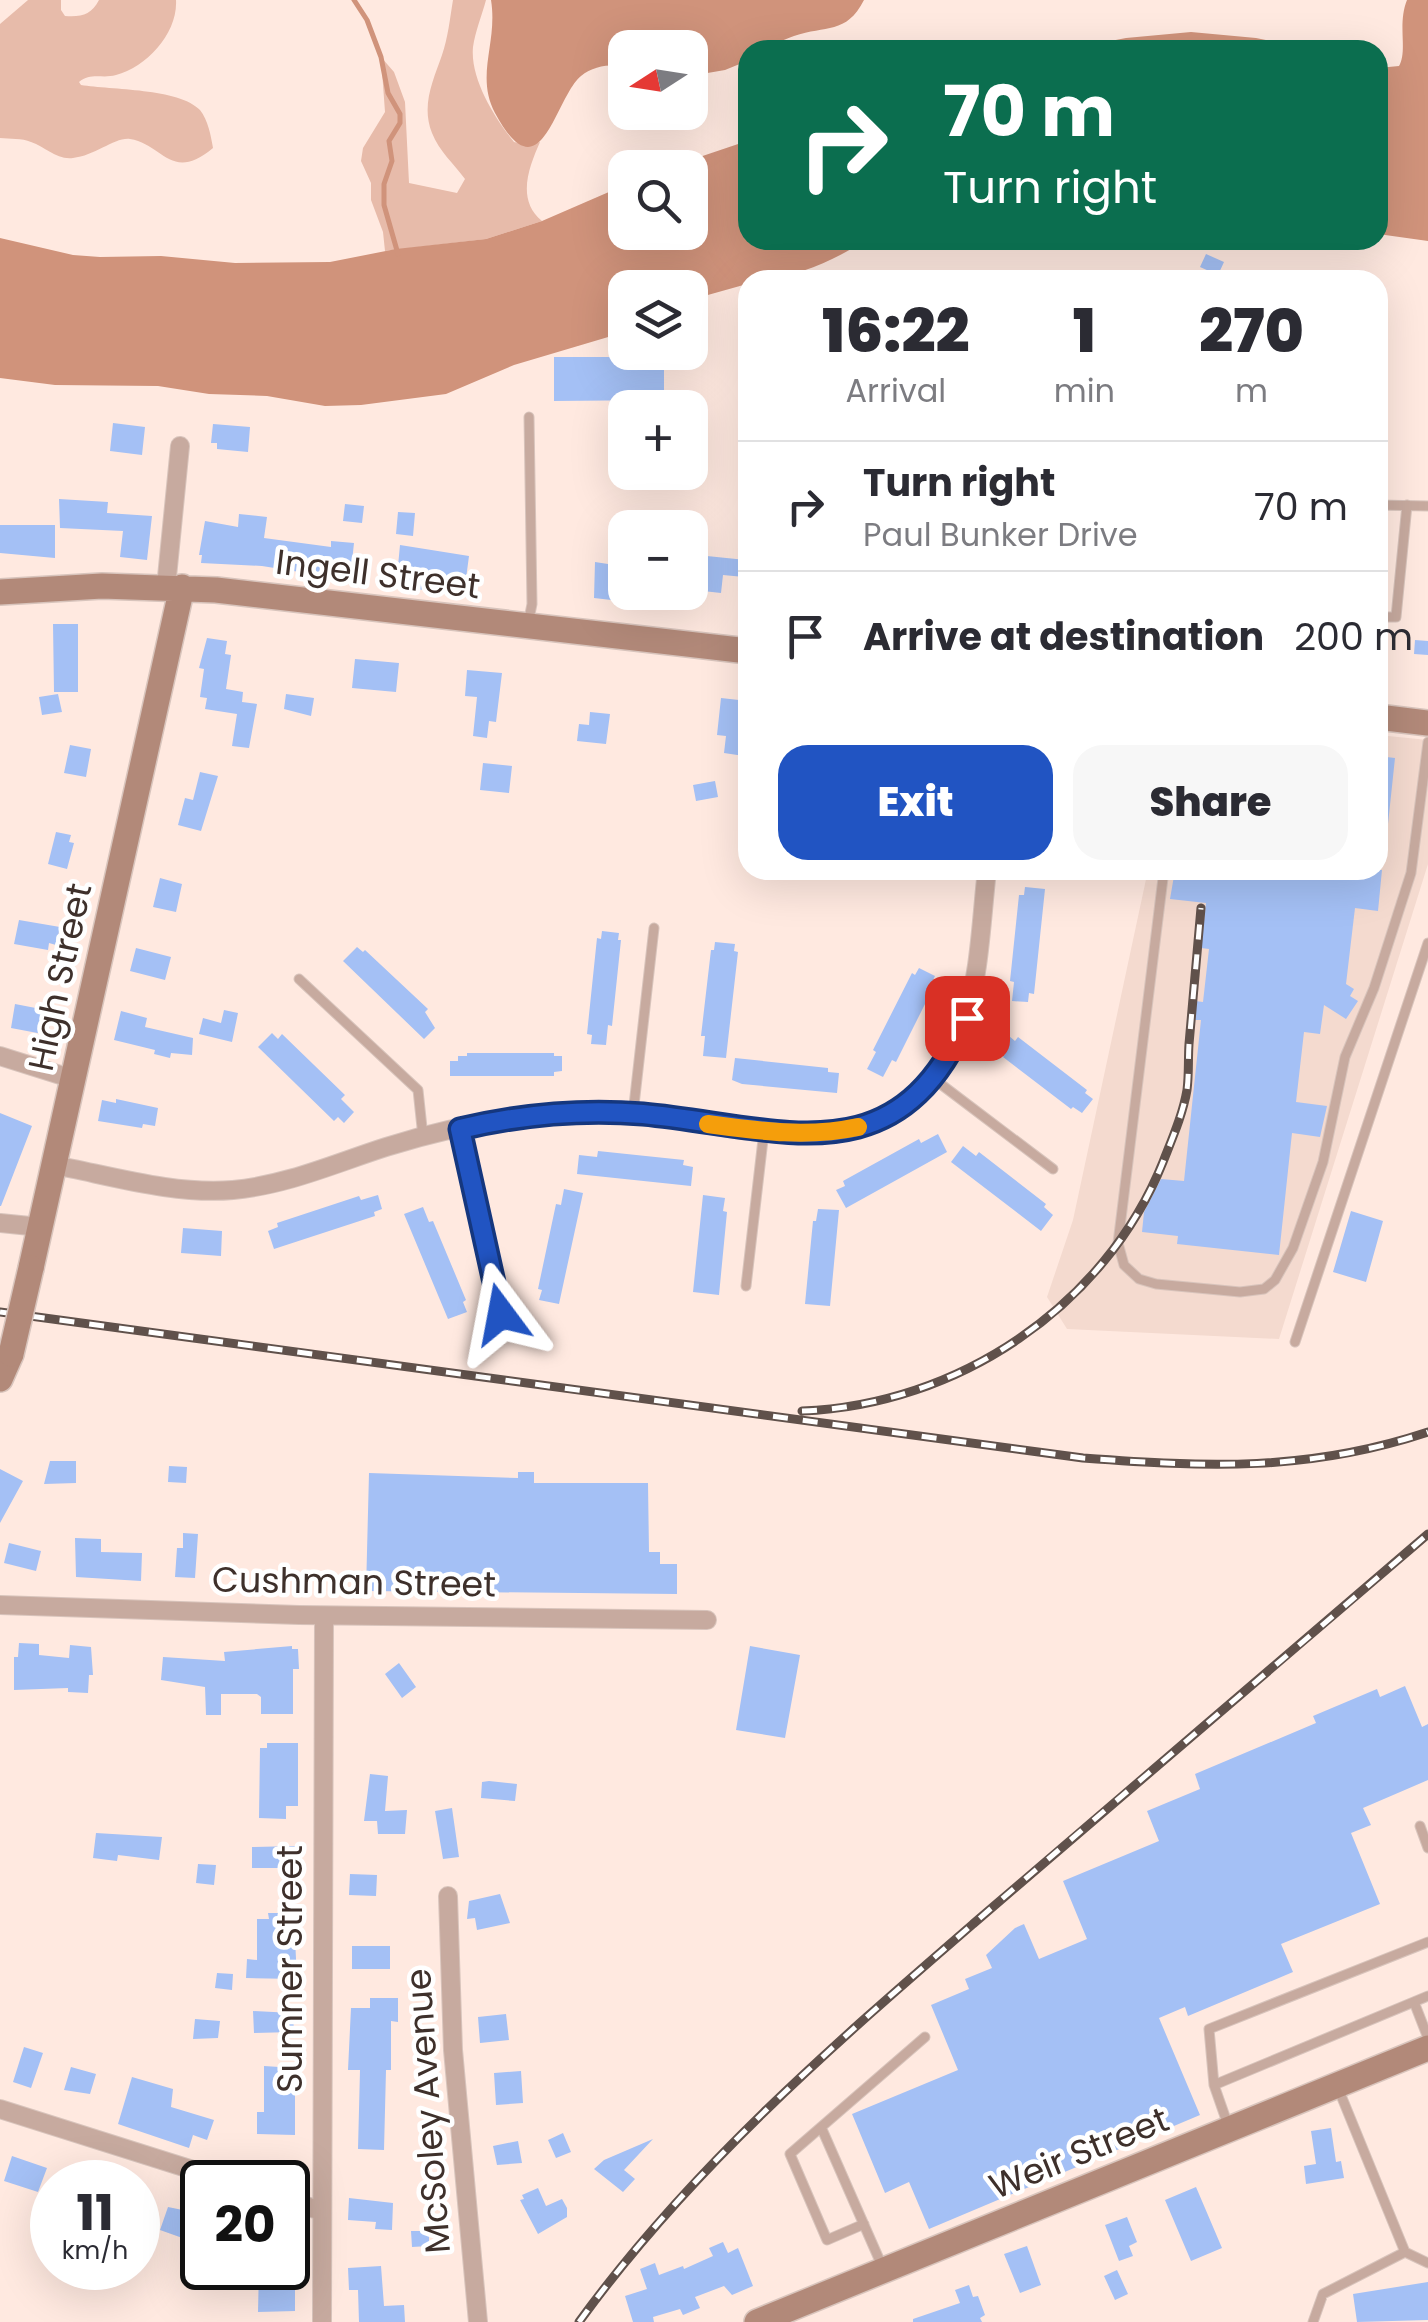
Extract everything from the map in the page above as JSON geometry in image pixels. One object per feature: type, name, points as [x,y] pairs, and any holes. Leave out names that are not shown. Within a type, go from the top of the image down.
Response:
[{"type":"street","points":[[174,587],[180,446]]},
{"type":"street","name":"Ingell Street","points":[[0,592],[102,586],[174,587],[738,650]]},
{"type":"street","name":"High Street","points":[[0,1380],[11,1354],[73,1079],[174,587]]},
{"type":"street","points":[[1388,717],[1428,722]]},
{"type":"street","points":[[54,1165],[154,1184],[230,1190],[308,1174],[423,1137],[563,1114],[633,1114],[815,1134],[859,1127],[898,1110],[934,1079],[951,1054],[976,984],[986,880]]},
{"type":"street","points":[[0,1056],[73,1079]]},
{"type":"street","points":[[0,1223],[40,1227]]},
{"type":"street","name":"Cushman Street","points":[[0,1605],[324,1616],[707,1620]]},
{"type":"street","name":"Sumner Street","points":[[322,2322],[324,1616]]},
{"type":"street","name":"McSoley Avenue","points":[[448,1896],[456,2099],[478,2322]]},
{"type":"street","name":"Weir Street","points":[[756,2322],[1428,2048]]},
{"type":"street","points":[[0,2109],[180,2166]]},
{"type":"street","points":[[310,2207],[322,2211]]},
{"type":"lane","points":[[528,627],[532,604],[530,417]]},
{"type":"lane","points":[[1388,505],[1428,506]]},
{"type":"lane","points":[[1388,617],[1396,617],[1408,506]]},
{"type":"lane","points":[[1163,880],[1118,1243],[1124,1265],[1139,1278],[1156,1284],[1240,1292],[1264,1289],[1275,1280],[1293,1248],[1323,1162],[1345,1057],[1374,988],[1411,873],[1428,742]]},
{"type":"lane","points":[[633,1114],[654,928]]},
{"type":"lane","points":[[1295,1342],[1428,943]]},
{"type":"lane","points":[[299,978],[418,1090],[423,1137]]},
{"type":"lane","points":[[934,1079],[1052,1169]]},
{"type":"lane","points":[[460,1129],[501,1314]]},
{"type":"lane","points":[[746,1286],[764,1131]]},
{"type":"lane","points":[[1420,1826],[1428,1848]]},
{"type":"lane","points":[[1230,2129],[1214,2085],[1209,2029],[1428,1942]]},
{"type":"lane","points":[[1214,2085],[1428,1996]]},
{"type":"lane","points":[[1414,2002],[1428,2038]]},
{"type":"lane","points":[[864,2224],[827,2240],[790,2154],[925,2037]]},
{"type":"lane","points":[[1337,2086],[1405,2252],[1428,2263]]},
{"type":"lane","points":[[821,2127],[884,2270]]},
{"type":"lane","points":[[1312,2322],[1323,2294],[1405,2252]]},
{"type":"shaded area","points":[[28,0],[61,0],[61,10],[65,16],[71,16],[89,12],[99,0],[176,0],[166,36],[139,65],[79,82],[161,94],[190,103],[205,118],[213,148],[199,158],[177,162],[141,142],[124,139],[81,157],[67,158],[27,141],[0,138],[0,24]]},
{"type":"shaded area","points":[[453,0],[486,0],[473,47],[475,72],[492,110],[514,142],[540,142],[529,172],[527,193],[534,213],[542,221],[486,239],[385,251],[383,232],[371,200],[371,183],[361,161],[363,148],[385,112],[381,57],[394,72],[405,102],[409,183],[457,193],[465,179],[435,140],[428,113],[429,93],[446,42]]},
{"type":"shaded area","points":[[491,0],[864,0],[850,19],[834,27],[784,40],[738,40],[738,65],[708,73],[708,30],[608,30],[608,65],[581,76],[546,135],[536,145],[524,146],[511,137],[489,99],[487,72]]},
{"type":"shaded area","points":[[1407,0],[1428,0],[1428,241],[1388,235],[1388,67],[1399,66],[1402,60]]},
{"type":"shaded area","points":[[1191,32],[1266,40],[1116,40]]},
{"type":"shaded area","points":[[738,144],[738,250],[848,250],[806,270],[738,270],[738,287],[708,295],[708,270],[608,270],[608,337],[514,365],[446,394],[325,406],[267,396],[209,394],[158,386],[55,385],[0,378],[0,238],[73,255],[100,257],[161,256],[235,263],[330,262],[396,249],[486,239],[542,221],[608,192],[608,250],[708,250],[708,154]]},
{"type":"shaded area","points":[[1388,736],[1428,740],[1428,864],[1279,1339],[1067,1329],[1047,1297],[1073,1220],[1146,880],[1388,880]]},
{"type":"building","points":[[1206,254],[1224,262],[1220,270],[1200,267]]},
{"type":"building","points":[[554,357],[608,357],[608,370],[664,370],[664,390],[608,390],[608,401],[554,401]]},
{"type":"building","points":[[113,423],[145,427],[142,455],[110,451]]},
{"type":"building","points":[[213,424],[250,427],[248,452],[217,449],[217,443],[211,443]]},
{"type":"building","points":[[59,499],[108,502],[107,513],[152,516],[147,560],[120,557],[123,531],[60,528]]},
{"type":"building","points":[[345,504],[364,506],[362,523],[343,521]]},
{"type":"building","points":[[398,512],[415,513],[413,536],[396,534]]},
{"type":"building","points":[[239,514],[267,517],[264,538],[331,547],[331,541],[354,543],[350,580],[262,566],[201,563],[205,521],[238,527]]},
{"type":"building","points":[[0,525],[55,525],[55,558],[0,553]]},
{"type":"building","points":[[400,545],[469,556],[464,594],[396,587]]},
{"type":"building","points":[[708,556],[738,559],[738,576],[723,575],[721,593],[708,592]]},
{"type":"building","points":[[595,562],[608,564],[608,600],[594,598]]},
{"type":"building","points":[[53,624],[78,624],[78,692],[54,692]]},
{"type":"building","points":[[207,638],[227,641],[225,654],[231,655],[226,689],[243,692],[242,702],[257,704],[249,748],[232,746],[237,714],[205,709],[207,698],[200,697],[204,669],[199,668]]},
{"type":"building","points":[[1415,640],[1428,641],[1428,655],[1414,654]]},
{"type":"building","points":[[355,659],[399,663],[396,692],[352,688]]},
{"type":"building","points":[[467,670],[502,673],[496,722],[489,721],[487,738],[473,736],[477,697],[465,696]]},
{"type":"building","points":[[58,694],[62,712],[42,715],[39,697]]},
{"type":"building","points":[[286,694],[314,698],[311,716],[284,709]]},
{"type":"building","points":[[721,698],[738,700],[738,755],[724,753],[726,736],[717,735]]},
{"type":"building","points":[[590,712],[610,714],[606,744],[577,741],[579,724],[589,725]]},
{"type":"building","points":[[70,745],[91,749],[86,777],[64,773]]},
{"type":"building","points":[[1388,757],[1395,758],[1388,824]]},
{"type":"building","points":[[483,763],[512,766],[509,793],[480,790]]},
{"type":"building","points":[[200,772],[218,776],[201,831],[178,825],[185,798],[193,800]]},
{"type":"building","points":[[715,781],[718,797],[696,801],[693,785]]},
{"type":"building","points":[[56,832],[71,835],[69,842],[74,843],[67,869],[48,864]]},
{"type":"building","points":[[160,878],[182,884],[176,912],[153,907]]},
{"type":"building","points":[[1173,880],[1381,880],[1378,911],[1355,908],[1346,984],[1354,989],[1350,996],[1358,1001],[1346,1019],[1324,1005],[1320,1034],[1304,1032],[1296,1102],[1327,1106],[1320,1137],[1292,1133],[1279,1255],[1177,1244],[1178,1236],[1142,1232],[1144,1212],[1161,1179],[1184,1181],[1201,1020],[1193,1020],[1195,1001],[1203,1002],[1209,949],[1201,948],[1206,903],[1170,899]]},
{"type":"building","points":[[1025,887],[1045,889],[1034,994],[1029,993],[1028,1002],[1012,1001],[1014,982],[1010,981],[1019,895],[1024,895]]},
{"type":"building","points":[[19,920],[60,927],[56,945],[49,943],[48,950],[14,944]]},
{"type":"building","points":[[602,931],[619,933],[621,940],[612,1026],[608,1025],[606,1045],[591,1044],[592,1035],[587,1034],[597,938],[601,939]]},
{"type":"building","points":[[715,942],[735,944],[734,951],[738,952],[726,1058],[703,1056],[705,1036],[701,1036]]},
{"type":"building","points":[[357,947],[365,950],[428,1009],[425,1012],[435,1028],[424,1039],[343,961]]},
{"type":"building","points":[[136,948],[171,957],[165,980],[130,971]]},
{"type":"building","points":[[919,968],[935,976],[935,984],[896,1062],[892,1060],[883,1077],[867,1069],[876,1052],[873,1050],[912,973],[915,975]]},
{"type":"building","points":[[15,1004],[46,1010],[45,1014],[51,1015],[48,1035],[11,1028]]},
{"type":"building","points":[[224,1010],[238,1013],[232,1042],[199,1034],[203,1018],[221,1023]]},
{"type":"building","points":[[121,1011],[147,1018],[145,1027],[193,1038],[192,1055],[171,1053],[170,1058],[154,1054],[155,1050],[114,1040]]},
{"type":"building","points":[[1003,1031],[1015,1041],[1018,1037],[1087,1090],[1085,1093],[1093,1099],[1082,1113],[1071,1109],[1003,1057],[1005,1054],[993,1044]]},
{"type":"building","points":[[272,1033],[278,1039],[282,1034],[345,1095],[341,1099],[354,1112],[344,1123],[338,1117],[334,1121],[258,1047]]},
{"type":"building","points":[[554,1053],[562,1056],[562,1071],[554,1072],[554,1076],[450,1076],[450,1061],[458,1061],[458,1056]]},
{"type":"building","points":[[735,1058],[828,1068],[828,1072],[839,1073],[837,1093],[742,1084],[732,1080]]},
{"type":"building","points":[[116,1099],[158,1108],[155,1126],[143,1124],[142,1128],[98,1121],[102,1100],[116,1103]]},
{"type":"building","points":[[0,1113],[32,1126],[1,1206],[0,1206]]},
{"type":"building","points":[[938,1134],[947,1152],[846,1208],[836,1190],[845,1186],[843,1181],[919,1139],[921,1143]]},
{"type":"building","points":[[963,1146],[976,1156],[979,1152],[1046,1204],[1044,1207],[1053,1215],[1041,1231],[951,1162]]},
{"type":"building","points":[[598,1151],[684,1160],[683,1165],[693,1167],[691,1186],[577,1174],[579,1155],[597,1157]]},
{"type":"building","points":[[564,1189],[583,1193],[559,1304],[539,1300],[542,1290],[538,1289],[556,1204],[561,1205]]},
{"type":"building","points":[[378,1195],[382,1209],[374,1212],[375,1216],[274,1249],[268,1231],[278,1227],[277,1223],[359,1196],[361,1200]]},
{"type":"building","points":[[703,1195],[725,1198],[719,1295],[693,1292]]},
{"type":"building","points":[[423,1207],[429,1222],[433,1221],[466,1300],[463,1302],[467,1312],[448,1319],[404,1214]]},
{"type":"building","points":[[818,1209],[839,1210],[830,1306],[805,1304],[813,1221]]},
{"type":"building","points":[[1351,1211],[1383,1221],[1366,1282],[1333,1272]]},
{"type":"building","points":[[183,1228],[222,1231],[221,1256],[181,1253]]},
{"type":"building","points":[[50,1461],[76,1461],[76,1483],[44,1484]]},
{"type":"building","points":[[169,1466],[187,1467],[186,1483],[168,1482]]},
{"type":"building","points":[[0,1469],[23,1481],[0,1523]]},
{"type":"building","points":[[518,1472],[534,1472],[534,1483],[648,1483],[649,1552],[660,1552],[660,1564],[677,1564],[677,1594],[366,1591],[369,1473],[518,1478]]},
{"type":"building","points":[[183,1533],[198,1534],[195,1578],[175,1577],[177,1548],[183,1548]]},
{"type":"building","points":[[75,1538],[101,1539],[101,1552],[142,1553],[141,1581],[76,1577]]},
{"type":"building","points":[[9,1543],[41,1551],[36,1571],[4,1563]]},
{"type":"building","points":[[19,1643],[39,1644],[39,1655],[69,1658],[70,1645],[91,1647],[93,1675],[89,1675],[88,1693],[68,1692],[68,1688],[14,1690],[14,1657],[18,1657]]},
{"type":"building","points":[[292,1646],[298,1649],[299,1669],[293,1669],[293,1714],[261,1714],[261,1697],[257,1694],[221,1694],[221,1715],[206,1715],[205,1687],[161,1680],[163,1657],[225,1661],[224,1652]]},
{"type":"building","points":[[750,1646],[800,1655],[785,1738],[736,1730]]},
{"type":"building","points":[[399,1663],[416,1687],[402,1698],[385,1674]]},
{"type":"building","points":[[1405,1686],[1422,1727],[1428,1724],[1428,1780],[1363,1808],[1371,1825],[1351,1833],[1380,1904],[1281,1944],[1293,1972],[1188,2016],[1185,2007],[1159,2018],[1200,2115],[929,2229],[909,2182],[885,2193],[852,2114],[958,2070],[931,2005],[969,1989],[965,1979],[992,1968],[986,1955],[1024,1924],[1039,1959],[1087,1939],[1063,1881],[1159,1841],[1147,1811],[1200,1789],[1195,1774],[1316,1723],[1313,1716],[1377,1689],[1380,1697]]},
{"type":"building","points":[[267,1743],[298,1743],[298,1806],[286,1806],[286,1819],[259,1818],[260,1748],[267,1748]]},
{"type":"building","points":[[370,1774],[388,1776],[385,1811],[407,1810],[405,1834],[378,1834],[377,1821],[364,1821]]},
{"type":"building","points":[[482,1782],[517,1784],[515,1801],[481,1798]]},
{"type":"building","points":[[452,1808],[459,1857],[443,1859],[435,1811]]},
{"type":"building","points":[[96,1833],[162,1837],[159,1860],[118,1855],[117,1861],[93,1858]]},
{"type":"building","points":[[296,1846],[297,1868],[252,1868],[252,1847]]},
{"type":"building","points":[[198,1864],[216,1865],[214,1885],[196,1883]]},
{"type":"building","points":[[350,1874],[377,1875],[376,1896],[349,1895]]},
{"type":"building","points":[[500,1894],[510,1923],[477,1930],[475,1918],[467,1919],[469,1901]]},
{"type":"building","points":[[268,1913],[285,1913],[285,1918],[294,1918],[297,1979],[246,1978],[247,1959],[257,1960],[257,1919],[269,1919]]},
{"type":"building","points":[[352,1946],[390,1946],[390,1969],[352,1969]]},
{"type":"building","points":[[217,1973],[233,1974],[232,1990],[215,1988]]},
{"type":"building","points":[[370,1998],[398,1998],[398,2022],[391,2021],[391,2070],[386,2070],[384,2150],[358,2149],[360,2070],[348,2070],[351,2008],[370,2008]]},
{"type":"building","points":[[253,2011],[293,2013],[294,2032],[254,2033]]},
{"type":"building","points":[[506,2014],[509,2040],[480,2043],[478,2017]]},
{"type":"building","points":[[195,2019],[220,2021],[218,2038],[193,2039]]},
{"type":"building","points":[[24,2047],[43,2053],[31,2088],[13,2082]]},
{"type":"building","points":[[264,2066],[295,2068],[295,2135],[257,2134],[257,2112],[264,2112]]},
{"type":"building","points":[[71,2067],[96,2074],[90,2094],[64,2090]]},
{"type":"building","points":[[521,2071],[523,2103],[496,2105],[494,2073]]},
{"type":"building","points":[[132,2077],[173,2089],[171,2107],[214,2120],[207,2140],[193,2135],[189,2148],[118,2124]]},
{"type":"building","points":[[1331,2128],[1336,2162],[1341,2161],[1344,2178],[1306,2184],[1304,2166],[1316,2164],[1311,2131]]},
{"type":"building","points":[[563,2133],[571,2152],[556,2158],[548,2140]]},
{"type":"building","points":[[653,2139],[624,2170],[635,2179],[623,2192],[594,2169],[604,2160]]},
{"type":"building","points":[[518,2141],[522,2163],[497,2165],[493,2146]]},
{"type":"building","points":[[12,2156],[30,2162],[30,2189],[4,2181]]},
{"type":"building","points":[[1196,2187],[1222,2248],[1191,2261],[1165,2200]]},
{"type":"building","points":[[538,2188],[546,2206],[562,2199],[567,2217],[538,2234],[520,2200],[524,2199],[522,2195]]},
{"type":"building","points":[[349,2198],[393,2203],[392,2230],[375,2229],[376,2222],[348,2220]]},
{"type":"building","points":[[168,2207],[180,2209],[180,2237],[160,2230]]},
{"type":"building","points":[[1127,2217],[1137,2242],[1129,2246],[1133,2256],[1119,2261],[1105,2225]]},
{"type":"building","points":[[411,2231],[429,2231],[429,2246],[412,2247]]},
{"type":"building","points":[[723,2242],[728,2253],[738,2248],[753,2286],[732,2295],[724,2286],[695,2297],[700,2308],[683,2315],[680,2309],[653,2317],[654,2322],[633,2322],[625,2296],[647,2289],[640,2269],[655,2263],[659,2275],[683,2266],[684,2269],[713,2256],[709,2248]]},
{"type":"building","points":[[1027,2246],[1041,2285],[1020,2293],[1004,2254]]},
{"type":"building","points":[[381,2266],[384,2306],[404,2305],[405,2322],[359,2322],[358,2290],[349,2290],[348,2268]]},
{"type":"building","points":[[1117,2270],[1128,2294],[1115,2300],[1104,2276]]},
{"type":"building","points":[[1428,2282],[1428,2320],[1357,2322],[1353,2294]]},
{"type":"building","points":[[969,2285],[985,2315],[980,2318],[982,2322],[913,2322],[960,2303],[955,2290]]},
{"type":"building","points":[[258,2290],[295,2290],[295,2311],[258,2312]]},
{"type":"waterway","points":[[354,0],[367,20],[381,57],[388,93],[400,114],[400,123],[389,141],[392,161],[384,184],[384,205],[398,254]]},
{"type":"railway","points":[[802,1411],[860,1405],[916,1390],[969,1368],[1019,1339],[1064,1303],[1104,1261],[1137,1214],[1163,1162],[1183,1108],[1201,908]]},
{"type":"railway","points":[[0,1312],[1083,1458],[1215,1464],[1299,1460],[1384,1445],[1428,1432]]},
{"type":"railway","points":[[579,2322],[667,2213],[815,2064],[1428,1534]]},
{"type":"slow traffic","points":[[708,1124],[790,1134],[858,1127]]},
{"type":"route","points":[[501,1314],[460,1129],[588,1112],[641,1114],[790,1134],[837,1132],[898,1110],[929,1085],[944,1065],[967,1018]]}]
